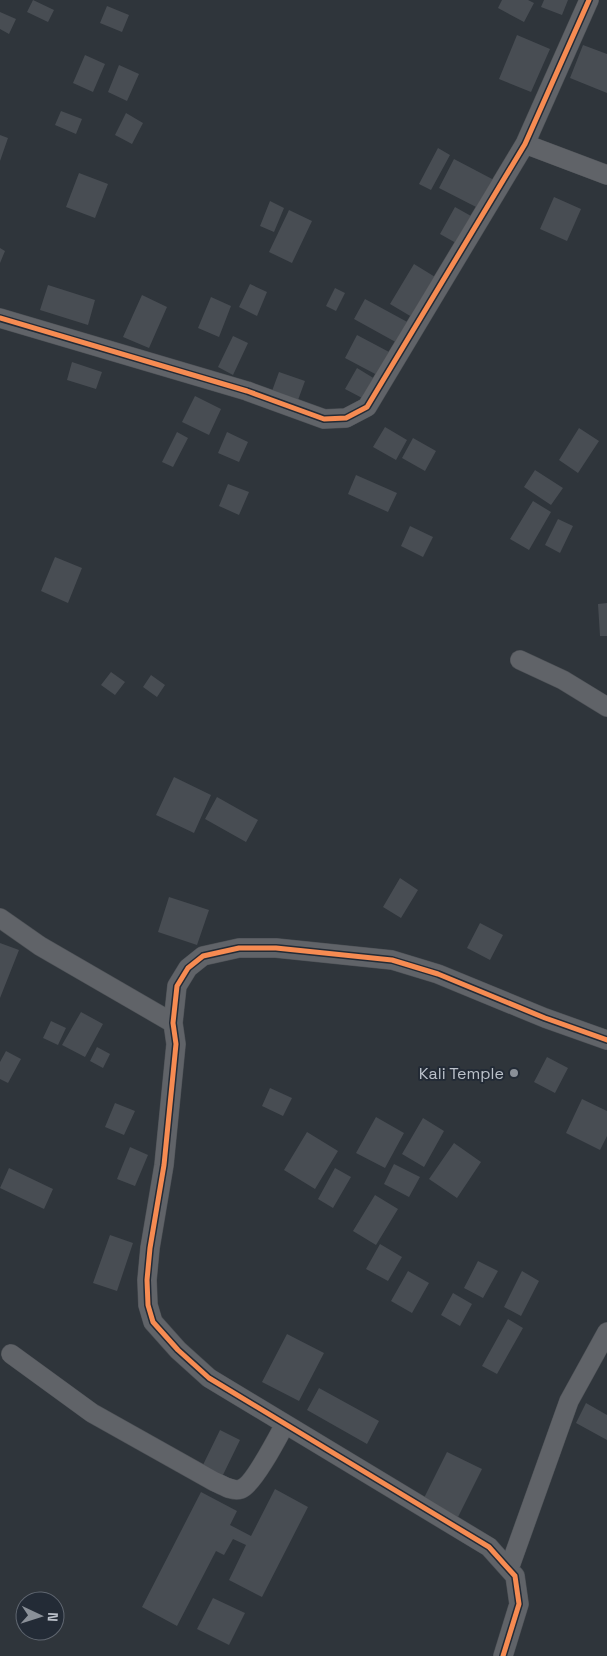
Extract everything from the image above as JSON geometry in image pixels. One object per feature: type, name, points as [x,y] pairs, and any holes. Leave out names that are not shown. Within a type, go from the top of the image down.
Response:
[{"type":"street","points":[[0,318],[247,391],[324,419],[346,418],[367,407],[524,144],[589,0]]},
{"type":"street","points":[[524,144],[607,175]]},
{"type":"street","points":[[520,660],[563,680],[607,707]]},
{"type":"street","points":[[0,918],[40,946],[173,1023]]},
{"type":"street","points":[[503,1656],[519,1604],[515,1576],[488,1547],[209,1378],[178,1350],[153,1322],[148,1305],[147,1280],[150,1248],[164,1165],[176,1044],[173,1023],[177,986],[188,968],[204,956],[239,948],[276,948],[392,960],[438,974],[545,1018],[607,1040]]},
{"type":"street","points":[[509,1569],[569,1401],[607,1332]]},
{"type":"street","points":[[11,1354],[92,1413],[232,1490],[241,1489],[250,1482],[285,1424]]},
{"type":"building","points":[[33,0],[54,10],[48,22],[27,12]]},
{"type":"building","points":[[502,0],[528,0],[534,3],[524,22],[498,8]]},
{"type":"building","points":[[544,0],[568,0],[562,15],[541,7]]},
{"type":"building","points":[[107,6],[129,15],[122,32],[100,23]]},
{"type":"building","points":[[0,12],[16,19],[9,34],[0,29]]},
{"type":"building","points":[[517,35],[550,49],[531,92],[499,79]]},
{"type":"building","points":[[583,45],[607,54],[607,93],[570,78]]},
{"type":"building","points":[[85,55],[105,64],[93,92],[73,83]]},
{"type":"building","points":[[119,65],[139,74],[127,101],[108,92]]},
{"type":"building","points":[[61,111],[82,119],[76,134],[55,125]]},
{"type":"building","points":[[126,113],[143,123],[132,144],[115,135]]},
{"type":"building","points":[[0,135],[8,138],[0,161]]},
{"type":"building","points":[[438,148],[450,155],[431,190],[419,184]]},
{"type":"building","points":[[454,159],[494,180],[480,209],[439,188]]},
{"type":"building","points":[[79,173],[108,184],[95,218],[66,207]]},
{"type":"building","points":[[554,197],[581,209],[567,241],[540,229]]},
{"type":"building","points":[[270,201],[284,208],[274,232],[260,226]]},
{"type":"building","points":[[455,207],[471,216],[456,243],[440,234]]},
{"type":"building","points":[[289,210],[312,221],[292,263],[269,252]]},
{"type":"building","points":[[0,248],[5,251],[0,263]]},
{"type":"building","points":[[414,264],[440,280],[417,320],[390,304]]},
{"type":"building","points":[[250,284],[267,292],[257,316],[239,307]]},
{"type":"building","points":[[48,285],[95,300],[88,325],[40,310]]},
{"type":"building","points":[[335,288],[345,293],[336,311],[326,306]]},
{"type":"building","points":[[142,295],[167,307],[149,348],[123,337]]},
{"type":"building","points":[[211,297],[231,306],[219,337],[198,328]]},
{"type":"building","points":[[365,299],[411,324],[401,345],[354,319]]},
{"type":"building","points":[[357,335],[391,353],[379,376],[345,358]]},
{"type":"building","points":[[233,336],[248,343],[233,375],[218,367]]},
{"type":"building","points":[[72,362],[102,372],[96,389],[67,380]]},
{"type":"building","points":[[357,368],[375,379],[364,399],[345,389]]},
{"type":"building","points":[[279,372],[305,381],[298,400],[272,391]]},
{"type":"building","points":[[195,396],[221,409],[209,435],[182,422]]},
{"type":"building","points":[[385,427],[407,440],[396,460],[373,447]]},
{"type":"building","points":[[579,428],[599,441],[578,473],[559,460]]},
{"type":"building","points":[[177,432],[188,438],[173,467],[162,462]]},
{"type":"building","points":[[227,432],[248,442],[239,462],[218,453]]},
{"type":"building","points":[[413,438],[436,451],[425,471],[402,458]]},
{"type":"building","points":[[535,470],[563,488],[551,505],[524,487]]},
{"type":"building","points":[[356,475],[397,493],[388,512],[348,494]]},
{"type":"building","points":[[228,484],[249,492],[239,515],[219,506]]},
{"type":"building","points":[[533,501],[551,512],[529,550],[510,539]]},
{"type":"building","points":[[558,519],[573,526],[560,553],[545,545]]},
{"type":"building","points":[[410,526],[433,537],[423,557],[401,546]]},
{"type":"building","points":[[55,557],[82,568],[68,603],[41,591]]},
{"type":"building","points":[[607,603],[607,636],[600,636],[598,604]]},
{"type":"building","points":[[111,672],[125,682],[115,695],[101,685]]},
{"type":"building","points":[[151,675],[165,685],[157,697],[143,687]]},
{"type":"building","points":[[174,777],[211,795],[194,833],[156,815]]},
{"type":"building","points":[[217,797],[258,820],[246,842],[205,819]]},
{"type":"building","points":[[400,878],[418,890],[401,918],[383,907]]},
{"type":"building","points":[[169,897],[209,910],[197,945],[158,932]]},
{"type":"building","points":[[480,923],[503,935],[490,960],[467,948]]},
{"type":"building","points":[[0,943],[19,950],[0,998]]},
{"type":"building","points":[[81,1012],[103,1024],[85,1057],[62,1045]]},
{"type":"building","points":[[51,1021],[66,1028],[58,1045],[43,1038]]},
{"type":"building","points":[[97,1047],[110,1054],[103,1068],[90,1061]]},
{"type":"building","points":[[6,1051],[21,1059],[8,1083],[0,1079],[0,1062]]},
{"type":"building","points":[[547,1057],[568,1068],[555,1093],[534,1082]]},
{"type":"building","points":[[270,1088],[292,1098],[283,1116],[262,1106]]},
{"type":"building","points":[[582,1099],[607,1111],[607,1136],[600,1150],[566,1133]]},
{"type":"building","points":[[115,1103],[135,1111],[124,1135],[105,1127]]},
{"type":"building","points":[[376,1117],[404,1133],[385,1168],[356,1153]]},
{"type":"building","points":[[423,1118],[444,1131],[424,1167],[402,1154]]},
{"type":"building","points":[[307,1132],[338,1151],[315,1189],[284,1170]]},
{"type":"building","points":[[454,1143],[481,1162],[457,1198],[429,1179]]},
{"type":"building","points":[[130,1147],[148,1155],[135,1186],[117,1179]]},
{"type":"building","points":[[394,1164],[420,1177],[409,1197],[384,1184]]},
{"type":"building","points":[[9,1168],[53,1189],[44,1209],[0,1188]]},
{"type":"building","points":[[335,1168],[351,1177],[333,1208],[318,1199]]},
{"type":"building","points":[[375,1195],[398,1209],[376,1245],[353,1231]]},
{"type":"building","points":[[110,1235],[133,1243],[117,1291],[93,1283]]},
{"type":"building","points":[[380,1244],[402,1257],[388,1281],[366,1269]]},
{"type":"building","points":[[478,1261],[498,1271],[483,1298],[464,1288]]},
{"type":"building","points":[[408,1271],[429,1283],[412,1313],[391,1301]]},
{"type":"building","points":[[522,1271],[539,1281],[521,1316],[504,1307]]},
{"type":"building","points":[[453,1293],[472,1304],[460,1326],[441,1315]]},
{"type":"building","points":[[508,1319],[523,1328],[497,1374],[482,1366]]},
{"type":"building","points":[[287,1334],[324,1353],[299,1401],[262,1382]]},
{"type":"building","points":[[319,1388],[379,1421],[367,1444],[307,1410]]},
{"type":"building","points":[[586,1403],[607,1415],[607,1440],[576,1423]]},
{"type":"building","points":[[220,1430],[240,1440],[221,1479],[201,1469]]},
{"type":"building","points":[[447,1452],[482,1469],[458,1517],[423,1500]]},
{"type":"building","points":[[275,1489],[308,1507],[262,1597],[229,1580],[246,1545],[233,1539],[224,1555],[216,1551],[177,1626],[142,1607],[201,1492],[237,1511],[230,1525],[251,1536]]},
{"type":"building","points":[[213,1598],[245,1613],[229,1645],[197,1629]]},
{"type":"cycle path","points":[[0,318],[247,391],[324,419],[346,418],[367,407],[525,144],[589,0]]},
{"type":"cycle path","points":[[503,1656],[519,1604],[515,1576],[489,1547],[209,1378],[178,1350],[153,1322],[148,1305],[147,1280],[150,1248],[164,1165],[176,1044],[173,1023],[177,986],[188,968],[203,956],[239,948],[276,948],[392,960],[438,974],[545,1018],[607,1040]]},
{"type":"place","name":"Kali Temple","points":[[514,1073]]}]
